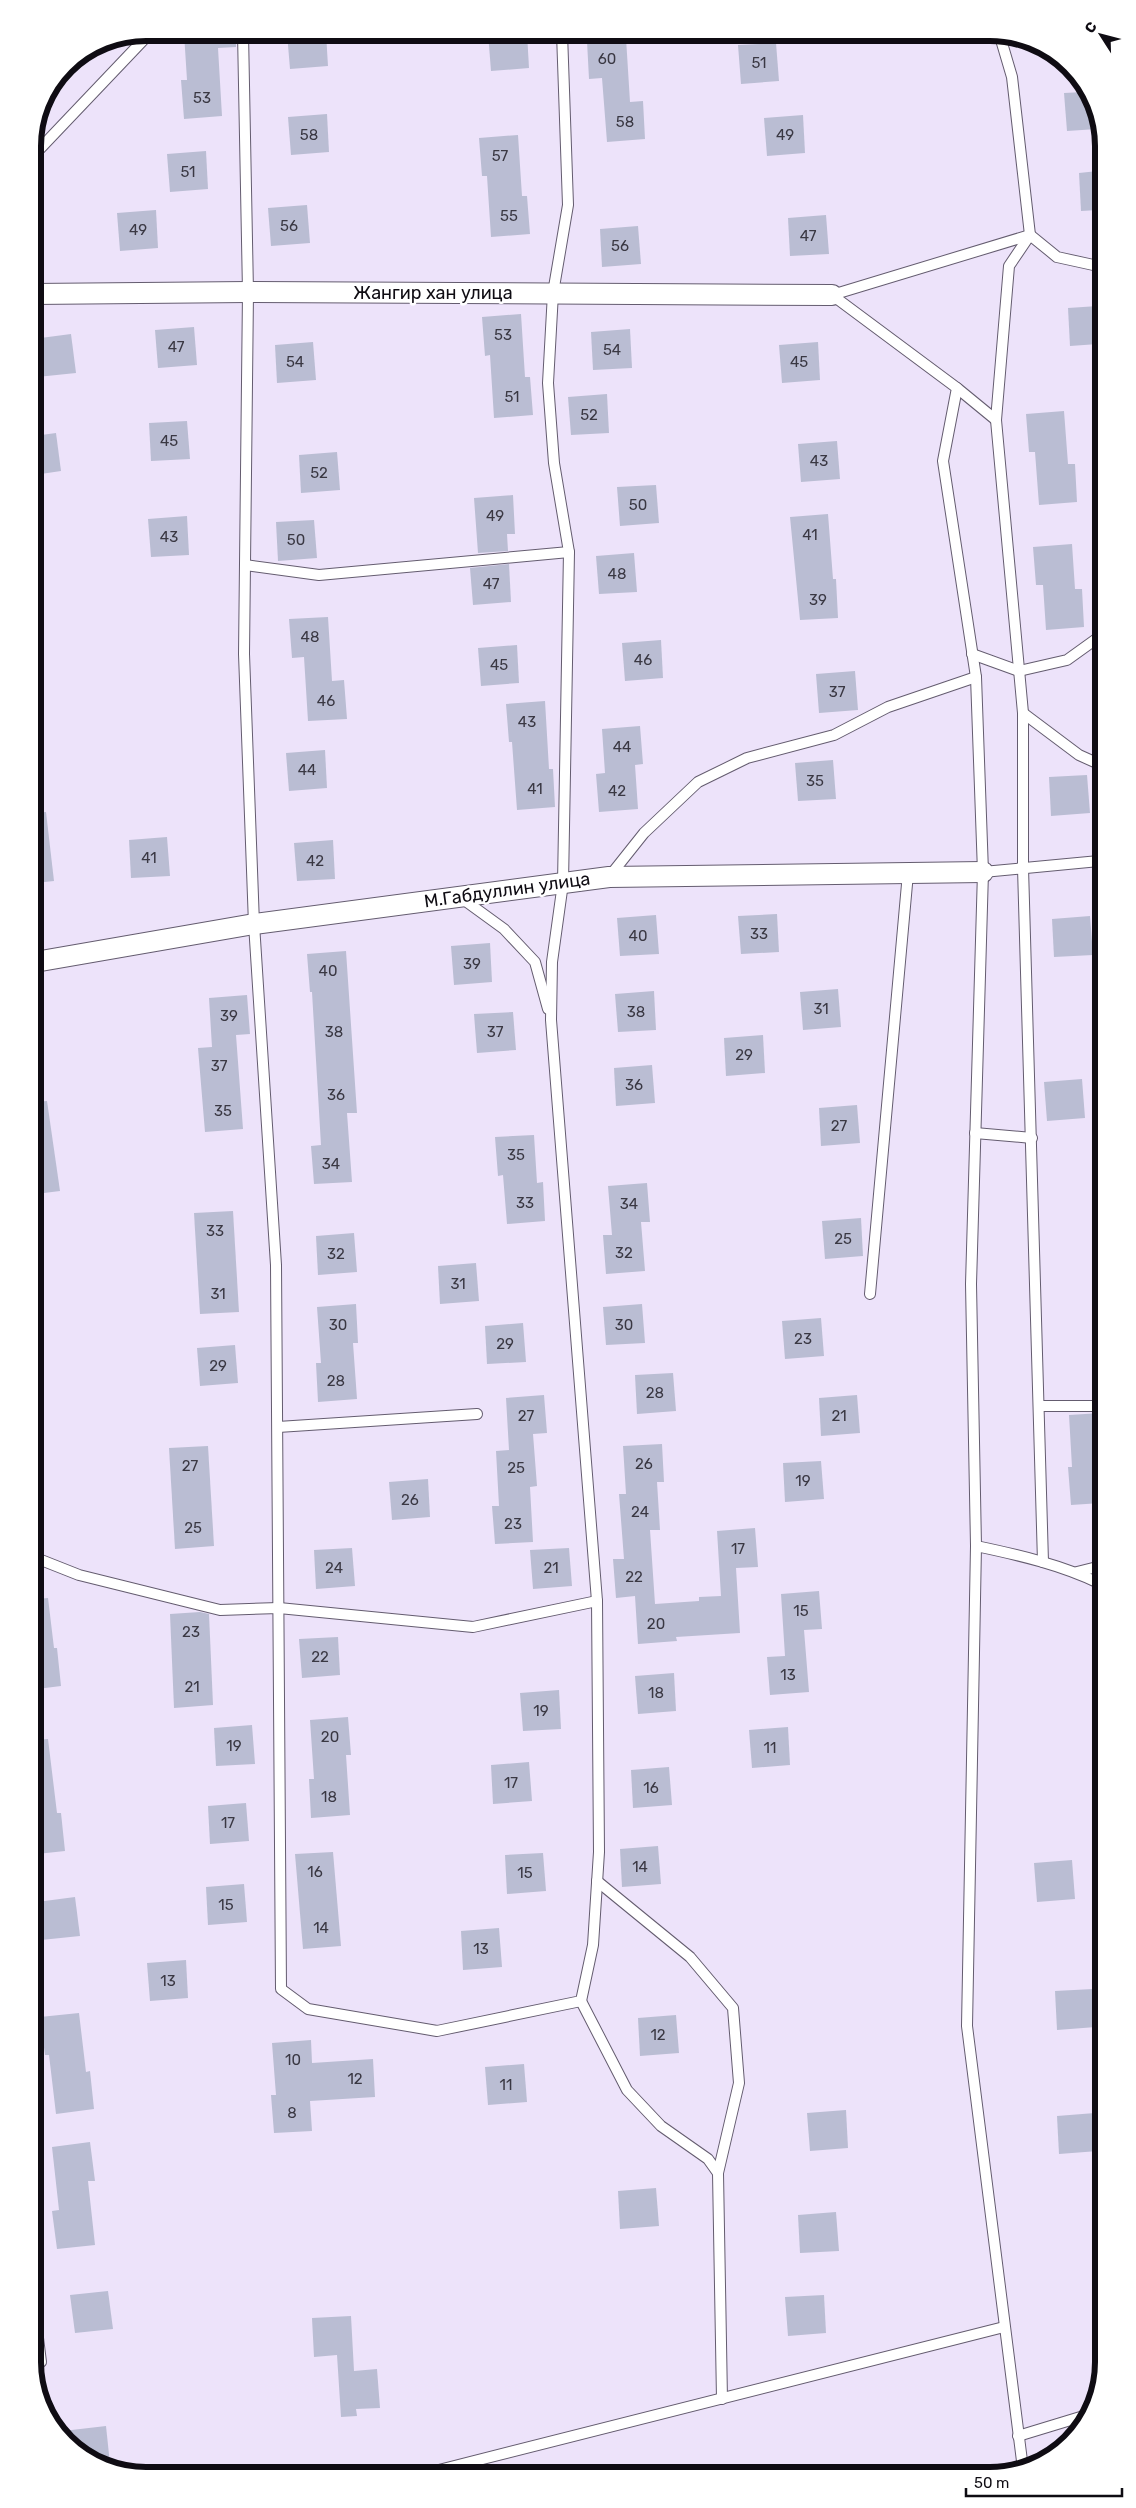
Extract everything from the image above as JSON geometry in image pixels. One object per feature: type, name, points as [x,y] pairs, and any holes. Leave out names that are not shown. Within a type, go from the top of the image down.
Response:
[{"type":"street","name":"Жангир хан улица","points":[[41,294],[248,292],[832,295]]},
{"type":"street","name":"М.Габдуллин улица","points":[[41,961],[254,924],[609,877],[983,872]]},
{"type":"lane","points":[[41,148],[142,41]]},
{"type":"lane","points":[[243,41],[248,292],[244,654],[254,924],[276,1265],[281,1989],[308,2009],[437,2030],[581,2001]]},
{"type":"lane","points":[[562,41],[568,205],[552,293],[548,383],[554,463],[570,552],[563,883],[552,962],[550,1020],[597,1601],[597,1881],[593,1945],[581,2001],[627,2090],[662,2126],[708,2159],[718,2172]]},
{"type":"lane","points":[[1002,42],[1012,76],[1030,236],[1009,266],[996,420],[1023,713],[1023,868],[1043,1562]]},
{"type":"lane","points":[[1030,236],[1057,257],[1095,265]]},
{"type":"lane","points":[[832,295],[1030,236]]},
{"type":"lane","points":[[832,295],[957,388],[996,420]]},
{"type":"lane","points":[[957,388],[943,461],[976,677],[983,872],[971,1284],[976,1546],[967,2026],[1021,2462]]},
{"type":"lane","points":[[245,565],[319,576],[570,552]]},
{"type":"lane","points":[[972,654],[1019,671],[1067,660],[1095,640]]},
{"type":"lane","points":[[609,877],[644,833],[698,782],[747,758],[834,735],[888,708],[976,677]]},
{"type":"lane","points":[[1023,713],[1079,755],[1095,762]]},
{"type":"lane","points":[[983,872],[1095,861]]},
{"type":"lane","points":[[870,1294],[908,873]]},
{"type":"lane","points":[[459,897],[504,929],[535,962],[550,1020]]},
{"type":"lane","points":[[975,1133],[1032,1138]]},
{"type":"lane","points":[[1039,1406],[1095,1406]]},
{"type":"lane","points":[[278,1427],[477,1414]]},
{"type":"lane","points":[[976,1546],[1043,1562],[1077,1572],[1095,1581]]},
{"type":"lane","points":[[41,1560],[79,1574],[220,1610],[279,1608],[473,1627],[597,1601]]},
{"type":"lane","points":[[1077,1572],[1095,1568]]},
{"type":"lane","points":[[597,1881],[690,1957],[733,2008],[739,2084],[718,2172],[722,2399]]},
{"type":"lane","points":[[451,2467],[1004,2328]]},
{"type":"lane","points":[[1018,2436],[1078,2418]]},
{"type":"building","points":[[185,41],[236,41],[236,47],[218,48],[222,116],[184,119],[181,80],[187,80]]},
{"type":"building","points":[[288,41],[326,41],[328,66],[290,69]]},
{"type":"building","points":[[489,41],[527,41],[529,68],[491,71]]},
{"type":"building","points":[[587,41],[626,41],[630,102],[643,101],[645,139],[607,142],[602,78],[589,79]]},
{"type":"building","points":[[776,43],[779,81],[741,84],[738,45]]},
{"type":"building","points":[[1079,92],[1089,113],[1093,129],[1067,131],[1064,93]]},
{"type":"building","points":[[327,114],[329,152],[291,155],[288,117]]},
{"type":"building","points":[[803,115],[805,153],[767,156],[764,118]]},
{"type":"building","points":[[518,135],[522,196],[527,196],[530,234],[491,237],[487,176],[482,176],[479,138]]},
{"type":"building","points":[[206,151],[208,189],[170,192],[167,154]]},
{"type":"building","points":[[1095,171],[1095,210],[1081,211],[1079,173]]},
{"type":"building","points":[[307,205],[310,243],[271,246],[268,208]]},
{"type":"building","points":[[156,210],[158,248],[120,251],[117,213]]},
{"type":"building","points":[[826,215],[829,254],[790,256],[788,218]]},
{"type":"building","points":[[638,226],[641,264],[602,267],[600,229]]},
{"type":"building","points":[[1095,306],[1095,344],[1070,346],[1068,308]]},
{"type":"building","points":[[521,314],[525,377],[530,377],[533,415],[494,418],[490,355],[485,356],[482,317]]},
{"type":"building","points":[[194,327],[197,365],[158,368],[155,330]]},
{"type":"building","points":[[630,329],[632,368],[593,370],[591,332]]},
{"type":"building","points":[[71,334],[76,373],[41,377],[41,338]]},
{"type":"building","points":[[313,342],[316,380],[277,383],[275,345]]},
{"type":"building","points":[[818,342],[820,380],[782,383],[779,345]]},
{"type":"building","points":[[607,394],[609,433],[571,435],[568,397]]},
{"type":"building","points":[[1064,411],[1068,464],[1075,464],[1077,502],[1039,505],[1035,452],[1029,452],[1026,414]]},
{"type":"building","points":[[187,421],[190,459],[151,461],[149,423]]},
{"type":"building","points":[[56,433],[61,471],[41,474],[41,435]]},
{"type":"building","points":[[837,441],[840,479],[801,482],[798,444]]},
{"type":"building","points":[[337,452],[340,490],[301,493],[299,455]]},
{"type":"building","points":[[656,485],[659,523],[620,526],[617,487]]},
{"type":"building","points":[[513,495],[515,534],[507,534],[508,551],[478,553],[474,498]]},
{"type":"building","points":[[828,514],[833,579],[836,579],[838,618],[800,620],[790,517]]},
{"type":"building","points":[[187,516],[189,555],[151,557],[148,519]]},
{"type":"building","points":[[314,520],[317,558],[278,561],[276,522]]},
{"type":"building","points":[[1072,544],[1075,589],[1082,589],[1084,627],[1046,630],[1043,585],[1036,585],[1033,547]]},
{"type":"building","points":[[634,553],[637,592],[599,594],[596,556]]},
{"type":"building","points":[[509,564],[511,602],[473,605],[470,568]]},
{"type":"building","points":[[328,617],[332,681],[344,680],[347,719],[308,721],[304,657],[292,658],[289,619]]},
{"type":"building","points":[[661,640],[663,678],[625,681],[622,643]]},
{"type":"building","points":[[517,645],[519,683],[481,686],[478,648]]},
{"type":"building","points":[[855,671],[858,710],[819,713],[816,674]]},
{"type":"building","points":[[545,701],[549,769],[553,769],[555,807],[517,810],[512,742],[509,742],[506,704]]},
{"type":"building","points":[[640,726],[643,764],[635,765],[638,809],[599,812],[596,774],[605,773],[602,729]]},
{"type":"building","points":[[325,750],[327,788],[289,791],[286,753]]},
{"type":"building","points":[[833,760],[836,799],[798,801],[795,763]]},
{"type":"building","points":[[1087,775],[1090,813],[1051,816],[1049,777]]},
{"type":"building","points":[[41,812],[46,812],[54,881],[41,882]]},
{"type":"building","points":[[167,837],[170,876],[131,878],[129,840]]},
{"type":"building","points":[[333,840],[335,879],[297,881],[294,843]]},
{"type":"building","points":[[777,914],[779,952],[741,954],[738,916]]},
{"type":"building","points":[[656,915],[659,954],[620,956],[617,918]]},
{"type":"building","points":[[1090,916],[1093,955],[1054,957],[1052,919]]},
{"type":"building","points":[[490,943],[492,982],[454,985],[451,946]]},
{"type":"building","points":[[346,951],[357,1113],[347,1113],[352,1182],[314,1184],[311,1146],[321,1145],[312,992],[310,992],[307,954]]},
{"type":"building","points":[[838,989],[841,1027],[803,1030],[800,992]]},
{"type":"building","points":[[654,991],[656,1030],[618,1032],[615,994]]},
{"type":"building","points":[[247,995],[250,1034],[236,1035],[243,1129],[205,1132],[198,1048],[212,1047],[209,998]]},
{"type":"building","points":[[513,1012],[516,1050],[477,1053],[474,1014]]},
{"type":"building","points":[[763,1035],[765,1073],[726,1076],[724,1038]]},
{"type":"building","points":[[652,1065],[655,1103],[616,1106],[614,1068]]},
{"type":"building","points":[[1082,1079],[1085,1118],[1047,1121],[1044,1082]]},
{"type":"building","points":[[47,1101],[60,1191],[41,1193],[41,1102]]},
{"type":"building","points":[[857,1105],[860,1143],[821,1146],[819,1108]]},
{"type":"building","points":[[534,1135],[537,1183],[543,1182],[545,1221],[507,1224],[503,1175],[498,1176],[495,1137]]},
{"type":"building","points":[[647,1183],[650,1222],[641,1222],[645,1271],[606,1274],[603,1235],[612,1235],[608,1186]]},
{"type":"building","points":[[233,1211],[239,1312],[200,1314],[194,1213]]},
{"type":"building","points":[[861,1218],[863,1256],[825,1259],[822,1221]]},
{"type":"building","points":[[354,1233],[357,1272],[318,1275],[316,1236]]},
{"type":"building","points":[[476,1263],[479,1301],[440,1304],[438,1266]]},
{"type":"building","points":[[356,1304],[358,1343],[353,1343],[357,1399],[318,1402],[316,1363],[321,1363],[317,1307]]},
{"type":"building","points":[[642,1304],[645,1343],[606,1345],[603,1307]]},
{"type":"building","points":[[821,1318],[824,1356],[785,1359],[782,1321]]},
{"type":"building","points":[[523,1323],[526,1362],[487,1364],[485,1326]]},
{"type":"building","points":[[235,1345],[238,1383],[200,1386],[197,1348]]},
{"type":"building","points":[[673,1373],[676,1411],[637,1414],[635,1375]]},
{"type":"building","points":[[544,1395],[547,1433],[533,1434],[537,1486],[530,1487],[533,1542],[495,1544],[492,1506],[499,1506],[496,1451],[509,1450],[506,1398]]},
{"type":"building","points":[[857,1395],[860,1433],[821,1436],[819,1398]]},
{"type":"building","points":[[1095,1413],[1095,1503],[1071,1505],[1068,1467],[1072,1467],[1069,1415]]},
{"type":"building","points":[[662,1444],[664,1482],[657,1482],[660,1530],[650,1530],[655,1604],[699,1601],[699,1597],[721,1596],[717,1531],[755,1528],[758,1567],[736,1568],[740,1633],[676,1637],[677,1641],[638,1644],[635,1596],[616,1598],[613,1559],[624,1559],[619,1494],[626,1494],[623,1446]]},
{"type":"building","points":[[208,1446],[214,1546],[175,1549],[169,1448]]},
{"type":"building","points":[[821,1461],[824,1499],[785,1502],[783,1463]]},
{"type":"building","points":[[428,1479],[430,1517],[392,1520],[389,1482]]},
{"type":"building","points":[[352,1548],[355,1586],[316,1589],[314,1550]]},
{"type":"building","points":[[569,1548],[572,1586],[533,1589],[530,1550]]},
{"type":"building","points":[[819,1591],[822,1629],[804,1630],[809,1692],[770,1695],[767,1657],[785,1656],[781,1594]]},
{"type":"building","points":[[48,1598],[54,1648],[57,1648],[61,1686],[41,1688],[41,1599]]},
{"type":"building","points":[[200,1612],[209,1614],[213,1705],[174,1708],[170,1614]]},
{"type":"building","points":[[338,1637],[340,1675],[302,1678],[299,1639]]},
{"type":"building","points":[[674,1673],[676,1711],[638,1714],[635,1676]]},
{"type":"building","points":[[559,1690],[561,1729],[523,1731],[520,1693]]},
{"type":"building","points":[[348,1717],[351,1755],[346,1755],[350,1815],[311,1818],[309,1779],[314,1779],[310,1720]]},
{"type":"building","points":[[252,1725],[255,1764],[216,1766],[214,1728]]},
{"type":"building","points":[[788,1727],[790,1765],[752,1768],[749,1730]]},
{"type":"building","points":[[48,1739],[57,1813],[61,1813],[65,1851],[41,1854],[41,1740]]},
{"type":"building","points":[[529,1762],[532,1801],[493,1804],[491,1765]]},
{"type":"building","points":[[669,1767],[672,1805],[633,1808],[631,1770]]},
{"type":"building","points":[[246,1803],[249,1841],[210,1844],[208,1806]]},
{"type":"building","points":[[658,1846],[661,1884],[622,1887],[620,1849]]},
{"type":"building","points":[[333,1852],[341,1946],[303,1949],[295,1854]]},
{"type":"building","points":[[543,1853],[546,1891],[507,1894],[505,1855]]},
{"type":"building","points":[[1072,1860],[1075,1899],[1037,1902],[1034,1863]]},
{"type":"building","points":[[244,1884],[247,1922],[208,1925],[206,1887]]},
{"type":"building","points":[[75,1897],[80,1936],[41,1940],[41,1901]]},
{"type":"building","points":[[499,1928],[502,1967],[463,1970],[461,1931]]},
{"type":"building","points":[[186,1960],[188,1998],[150,2001],[147,1963]]},
{"type":"building","points":[[1093,1989],[1095,2027],[1057,2030],[1055,1991]]},
{"type":"building","points":[[79,2013],[86,2072],[90,2071],[94,2109],[56,2114],[49,2055],[45,2055],[41,2017]]},
{"type":"building","points":[[676,2015],[679,2053],[640,2056],[638,2018]]},
{"type":"building","points":[[311,2040],[312,2063],[373,2059],[375,2097],[310,2101],[312,2131],[274,2133],[271,2095],[276,2095],[272,2043]]},
{"type":"building","points":[[524,2064],[527,2102],[488,2105],[485,2067]]},
{"type":"building","points":[[846,2110],[848,2148],[810,2151],[807,2113]]},
{"type":"building","points":[[1095,2113],[1095,2151],[1059,2154],[1057,2116]]},
{"type":"building","points":[[90,2142],[95,2181],[88,2181],[95,2245],[57,2249],[52,2211],[59,2210],[52,2147]]},
{"type":"building","points":[[656,2188],[659,2226],[620,2229],[618,2191]]},
{"type":"building","points":[[836,2212],[839,2251],[800,2253],[798,2215]]},
{"type":"building","points":[[108,2291],[113,2329],[75,2333],[70,2295]]},
{"type":"building","points":[[824,2295],[826,2333],[788,2336],[785,2297]]},
{"type":"building","points":[[351,2316],[354,2371],[377,2369],[380,2408],[356,2409],[357,2416],[341,2417],[337,2355],[314,2357],[312,2318]]},
{"type":"building","points":[[106,2426],[110,2460],[82,2445],[67,2431]]}]
